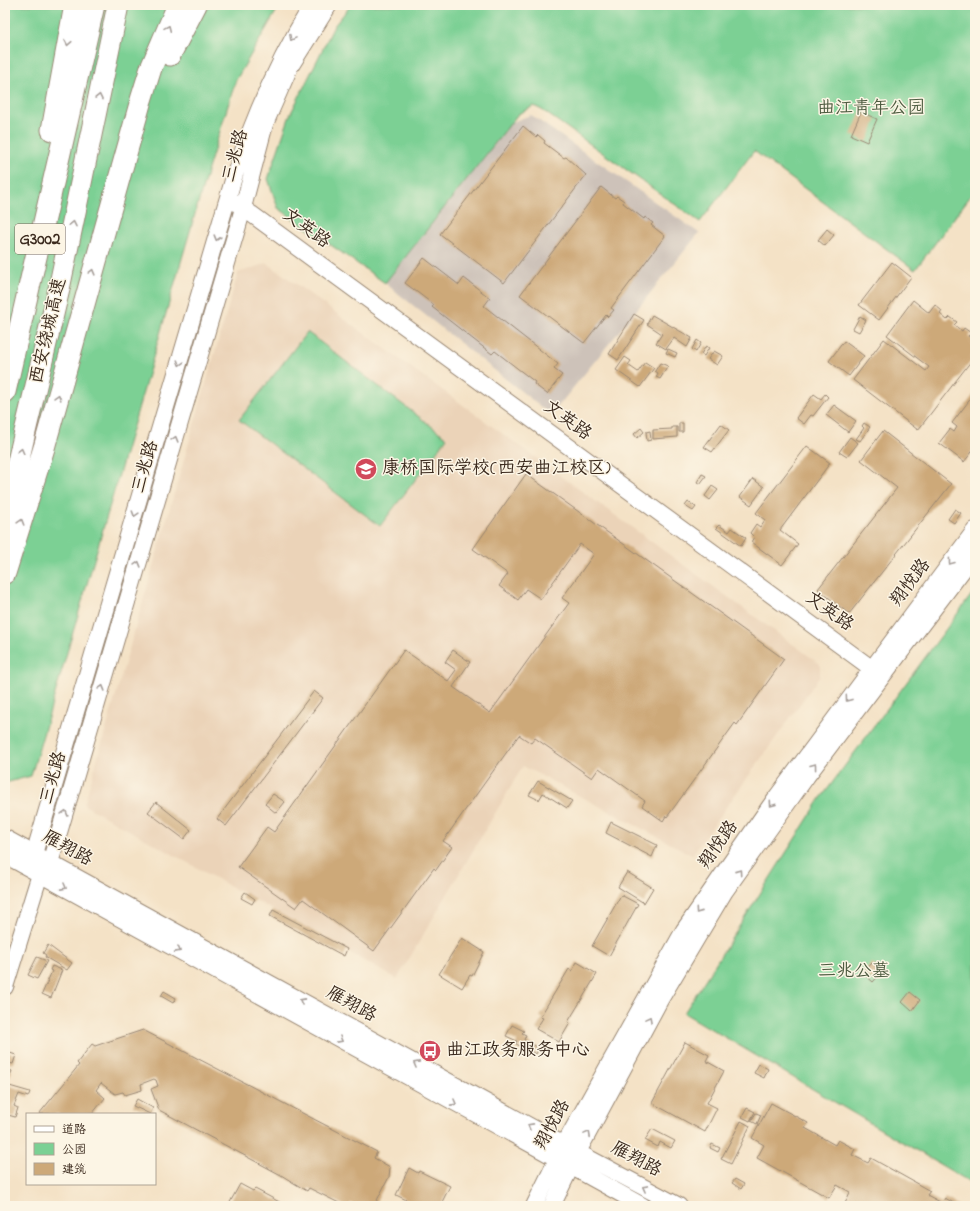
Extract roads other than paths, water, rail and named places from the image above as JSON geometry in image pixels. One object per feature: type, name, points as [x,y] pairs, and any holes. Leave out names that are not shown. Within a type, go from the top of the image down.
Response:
[{"type":"highway","points":[[13,359],[75,5]]},
{"type":"highway","name":"西安绕城高速","points":[[5,392],[94,5]]},
{"type":"highway","name":"西安绕城高速","points":[[5,516],[59,290],[118,5]]},
{"type":"highway","points":[[5,573],[44,448],[105,223],[141,100],[157,54],[178,5]]},
{"type":"highway","points":[[105,223],[125,162],[143,118],[172,52],[196,5]]},
{"type":"street","name":"三兆路","points":[[34,854],[250,128],[292,37],[312,5]]},
{"type":"street","name":"三兆路","points":[[5,987],[45,868],[241,213],[265,124],[290,67],[329,5]]},
{"type":"street","name":"文英路","points":[[227,203],[874,676]]},
{"type":"street","name":"翔悦路","points":[[534,1206],[564,1163],[578,1152],[660,1000],[725,891],[975,530]]},
{"type":"street","name":"翔悦路","points":[[552,1206],[564,1163],[564,1145],[684,930],[775,799],[975,554]]},
{"type":"street","name":"雁翔路","points":[[5,838],[34,854]]},
{"type":"street","points":[[34,854],[45,868]]},
{"type":"street","name":"雁翔路","points":[[5,855],[45,868],[679,1206]]},
{"type":"street","name":"雁翔路","points":[[45,868],[564,1163],[643,1206]]},
{"type":"place","name":"康桥国际学校(西安曲江校区)","points":[[366,469]]},
{"type":"place","name":"曲江政务服务中心","points":[[430,1051]]},
{"type":"park label","name":"曲江青年公园","points":[[871,109]]},
{"type":"park label","name":"三兆公墓","points":[[854,972]]}]
